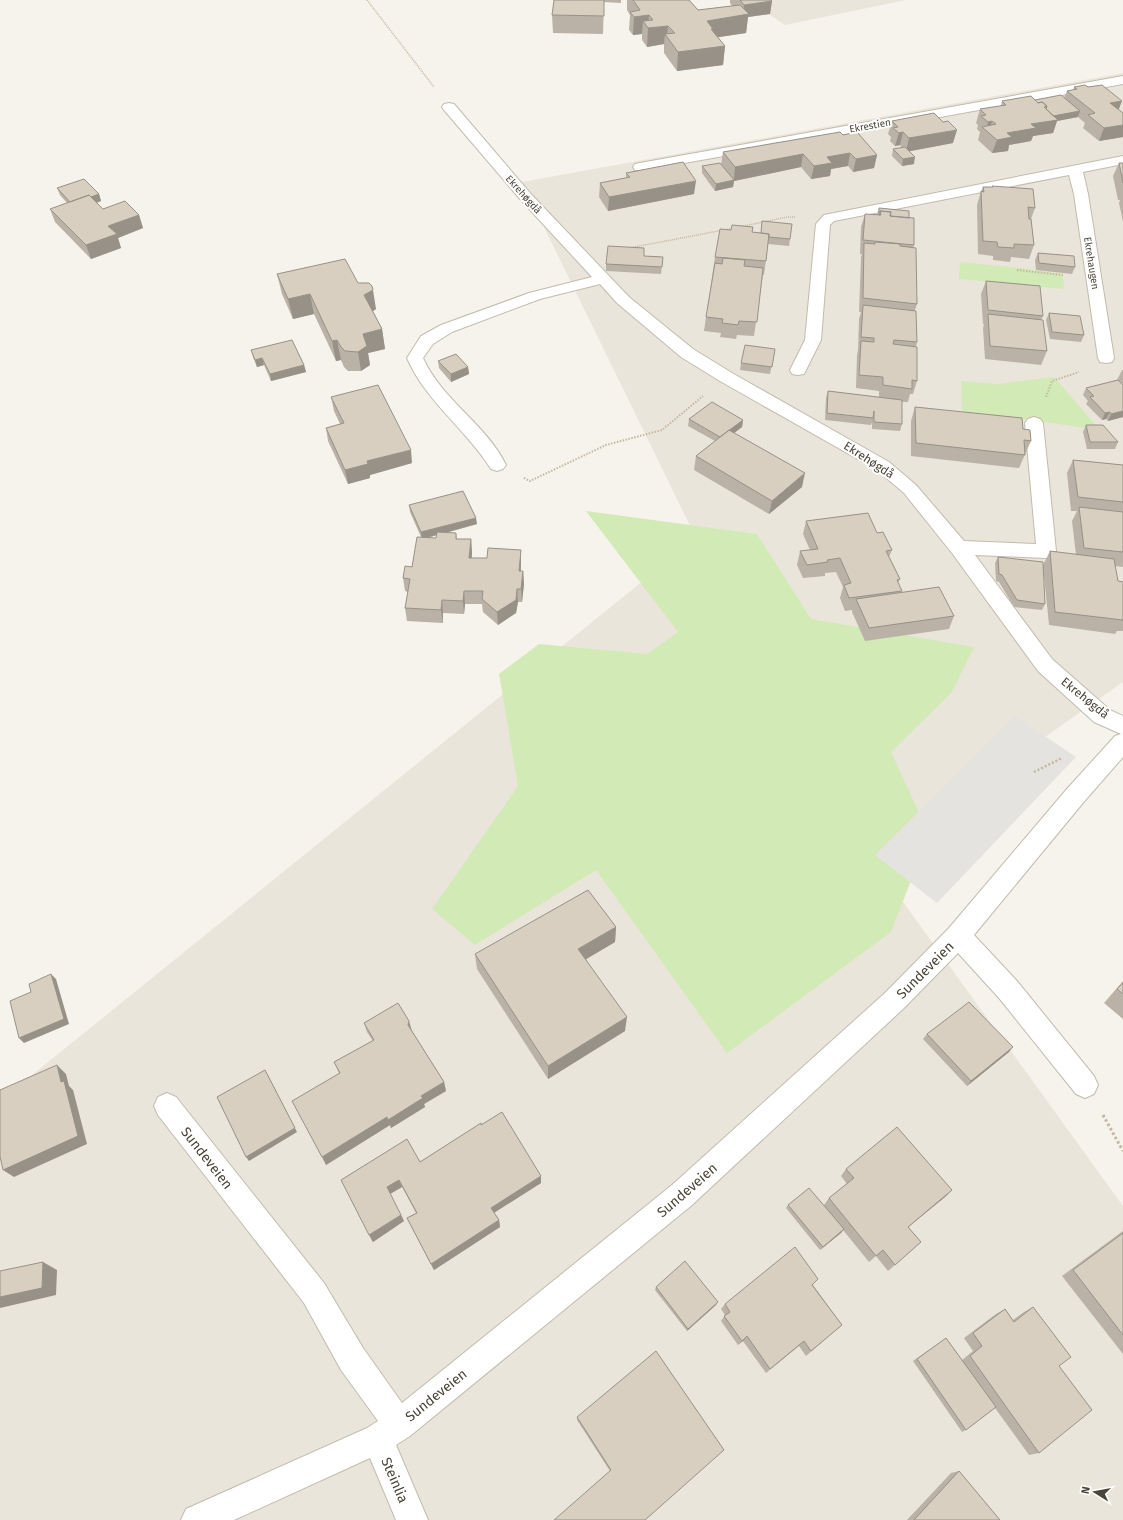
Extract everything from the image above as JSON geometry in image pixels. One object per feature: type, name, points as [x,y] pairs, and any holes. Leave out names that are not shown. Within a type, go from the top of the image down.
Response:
[{"type":"street","name":"Ekrestien","points":[[640,167],[1123,80]]},
{"type":"street","name":"Ekrehøgdå","points":[[449,107],[525,196],[623,300],[682,348],[726,377],[883,466],[910,489],[960,548],[1044,665],[1102,716],[1123,726]]},
{"type":"street","points":[[798,370],[813,340],[823,224],[829,218],[892,204],[1123,160]]},
{"type":"street","name":"Ekrehaugen","points":[[1075,169],[1081,194],[1106,358]]},
{"type":"street","points":[[497,465],[494,458],[476,436],[430,385],[415,358],[419,349],[427,340],[444,329],[513,303],[564,287],[603,279]]},
{"type":"street","points":[[960,548],[1046,551],[1034,423]]},
{"type":"street","name":"Sundeveien","points":[[197,1520],[388,1432],[682,1196],[895,1000],[958,936],[1074,797],[1123,742]]},
{"type":"street","name":"Sundeveien","points":[[958,936],[976,953],[1085,1084]]},
{"type":"street","name":"Sundeveien","points":[[167,1106],[314,1294],[352,1359],[388,1432]]},
{"type":"street","name":"Steinlia","points":[[388,1432],[412,1520]]},
{"type":"path","points":[[367,0],[449,107]]},
{"type":"path","points":[[583,258],[600,253],[787,217],[829,218]]},
{"type":"path","points":[[1017,270],[1075,277],[1076,283],[1095,284]]},
{"type":"path","points":[[1034,423],[1052,381],[1093,367],[1106,358]]},
{"type":"path","points":[[497,465],[530,481],[606,445],[662,430],[726,377]]},
{"type":"path","points":[[1085,1084],[1123,1151]]},
{"type":"shaded area","points":[[748,0],[906,0],[785,25]]},
{"type":"shaded area","points":[[1123,73],[1123,682],[872,859],[1123,1206],[1123,1520],[0,1520],[0,1101],[696,538],[522,182]]},
{"type":"shaded area","points":[[1015,716],[1076,757],[937,903],[875,855]]},
{"type":"green space","points":[[960,262],[1063,274],[1064,289],[959,279]]},
{"type":"green space","points":[[1054,377],[1100,430],[1024,419],[962,413],[961,381],[998,384]]},
{"type":"green space","points":[[586,511],[757,534],[811,619],[974,647],[952,692],[891,752],[929,834],[891,932],[727,1053],[596,870],[475,945],[432,909],[518,786],[499,674],[539,644],[647,654],[678,632]]},
{"type":"building","points":[[554,0],[604,0],[604,16],[552,15]]},
{"type":"building","points":[[633,0],[689,0],[698,10],[740,5],[749,14],[707,21],[713,29],[711,29],[725,46],[678,52],[665,34],[675,33],[668,26],[648,28],[643,21],[653,20],[649,15],[634,17],[630,12],[640,10]]},
{"type":"building","points":[[740,0],[771,0],[772,1],[744,5]]},
{"type":"building","points":[[1085,85],[1088,87],[1102,85],[1122,101],[1110,103],[1123,113],[1123,125],[1104,128],[1088,115],[1095,113],[1067,91],[1077,89],[1074,87]]},
{"type":"building","points":[[1061,95],[1080,111],[1053,116],[1046,109],[1047,106],[1042,102],[1038,103],[1035,100]]},
{"type":"building","points":[[1031,96],[1038,103],[1042,102],[1047,106],[1044,107],[1058,120],[1031,124],[1036,128],[1007,133],[1012,137],[997,140],[982,127],[996,124],[992,121],[988,122],[981,116],[986,115],[980,109],[1006,105],[1002,101]]},
{"type":"building","points":[[934,113],[943,122],[948,121],[957,130],[909,138],[903,132],[899,133],[893,128],[898,127],[892,121]]},
{"type":"building","points":[[840,132],[843,135],[857,132],[877,155],[856,159],[850,153],[827,157],[832,163],[814,166],[803,154],[735,167],[723,152]]},
{"type":"building","points":[[905,147],[915,157],[903,159],[893,149]]},
{"type":"building","points":[[683,162],[696,181],[609,197],[600,183],[630,177],[626,173]]},
{"type":"building","points":[[720,163],[734,180],[716,184],[702,166]]},
{"type":"building","points":[[1119,163],[1123,163],[1123,183]]},
{"type":"building","points":[[84,179],[99,194],[91,197],[89,195],[70,202],[57,188]]},
{"type":"building","points":[[992,186],[1033,189],[1035,208],[1028,207],[1034,245],[1014,244],[1014,248],[998,247],[997,242],[983,241],[981,191],[984,192],[983,187],[993,187]]},
{"type":"building","points":[[89,195],[103,209],[125,201],[139,215],[108,226],[117,234],[86,245],[50,209]]},
{"type":"building","points":[[879,208],[909,211],[909,218],[890,216],[891,212],[880,211],[879,215]]},
{"type":"building","points":[[880,211],[891,212],[890,216],[914,218],[914,245],[863,240],[865,214],[881,215]]},
{"type":"building","points":[[762,221],[792,224],[790,239],[769,237],[769,234],[761,233]]},
{"type":"building","points":[[732,225],[753,227],[752,232],[769,234],[766,261],[715,257],[720,229],[731,230]]},
{"type":"building","points":[[875,242],[900,244],[900,246],[916,248],[917,304],[863,298],[864,243],[875,244]]},
{"type":"building","points":[[608,246],[644,248],[644,256],[663,257],[662,267],[606,264]]},
{"type":"building","points":[[1038,253],[1074,256],[1075,267],[1039,263]]},
{"type":"building","points":[[723,258],[745,260],[744,266],[763,268],[757,322],[739,321],[738,325],[722,323],[723,319],[706,317],[715,263],[722,264]]},
{"type":"building","points":[[345,259],[358,283],[369,283],[372,286],[373,290],[364,295],[382,329],[363,334],[367,346],[358,352],[345,351],[337,340],[332,341],[310,294],[288,299],[277,274]]},
{"type":"building","points":[[986,281],[1040,286],[1043,316],[988,310]]},
{"type":"building","points":[[863,305],[916,311],[917,342],[894,340],[893,344],[917,347],[917,381],[912,380],[912,389],[883,385],[883,377],[859,375],[861,341],[874,342],[874,338],[861,337]]},
{"type":"building","points":[[1049,313],[1080,316],[1084,335],[1052,332]]},
{"type":"building","points":[[988,314],[1043,320],[1047,351],[990,346]]},
{"type":"building","points":[[292,340],[304,365],[270,374],[262,358],[255,360],[251,350]]},
{"type":"building","points":[[745,345],[775,349],[772,367],[741,363]]},
{"type":"building","points":[[456,354],[468,367],[451,374],[438,361]]},
{"type":"building","points":[[1118,380],[1123,385],[1123,411],[1111,414],[1110,412],[1105,413],[1090,397],[1094,396],[1086,388]]},
{"type":"building","points":[[378,385],[411,450],[367,461],[368,464],[345,470],[326,428],[344,423],[331,397]]},
{"type":"building","points":[[828,391],[902,400],[902,424],[874,422],[874,411],[873,418],[827,413]]},
{"type":"building","points":[[712,402],[743,420],[720,437],[689,419]]},
{"type":"building","points":[[915,407],[1022,418],[1023,429],[1030,430],[1031,441],[1024,440],[1025,455],[916,443]]},
{"type":"building","points":[[1086,425],[1103,425],[1118,442],[1090,442]]},
{"type":"building","points":[[729,430],[805,473],[772,501],[696,456]]},
{"type":"building","points":[[1073,460],[1123,465],[1123,502],[1078,497]]},
{"type":"building","points":[[463,491],[476,518],[421,532],[409,505]]},
{"type":"building","points":[[1079,507],[1123,512],[1123,552],[1084,548]]},
{"type":"building","points":[[868,513],[877,533],[883,532],[892,550],[886,551],[900,579],[897,580],[902,591],[849,598],[844,585],[851,583],[840,558],[827,560],[828,562],[807,565],[800,551],[818,549],[806,521]]},
{"type":"building","points":[[437,532],[456,533],[456,539],[471,539],[469,558],[487,558],[488,548],[521,550],[519,571],[523,571],[521,589],[517,589],[516,600],[497,612],[482,599],[483,591],[464,591],[463,601],[442,600],[441,610],[405,608],[410,579],[403,578],[405,566],[412,567],[417,537],[436,538]]},
{"type":"building","points":[[1050,551],[1114,559],[1118,581],[1123,582],[1123,620],[1055,612]]},
{"type":"building","points":[[998,557],[1043,562],[1045,604],[1017,600],[1002,575],[999,574]]},
{"type":"building","points":[[939,587],[954,616],[869,628],[856,599]]},
{"type":"building","points":[[588,890],[616,927],[578,949],[627,1017],[548,1066],[475,954]]},
{"type":"building","points":[[51,974],[64,1019],[19,1038],[10,1001],[31,992],[29,984]]},
{"type":"building","points":[[1123,983],[1123,994],[1117,989]]},
{"type":"building","points":[[969,1002],[1013,1047],[971,1081],[927,1034]]},
{"type":"building","points":[[398,1003],[409,1021],[408,1025],[444,1082],[421,1096],[423,1098],[388,1120],[387,1117],[322,1157],[292,1101],[340,1073],[334,1062],[374,1040],[364,1023]]},
{"type":"building","points":[[57,1065],[61,1082],[64,1081],[78,1136],[3,1170],[0,1156],[0,1090]]},
{"type":"building","points":[[265,1070],[295,1128],[246,1157],[217,1097]]},
{"type":"building","points":[[502,1112],[541,1176],[491,1208],[499,1220],[431,1264],[407,1218],[417,1213],[399,1180],[387,1187],[401,1215],[369,1235],[341,1180],[407,1139],[420,1162],[481,1123],[481,1125]]},
{"type":"building","points":[[897,1127],[952,1190],[908,1227],[921,1242],[895,1265],[883,1250],[876,1256],[829,1198],[854,1178],[846,1169]]},
{"type":"building","points":[[809,1188],[844,1229],[823,1247],[788,1205]]},
{"type":"building","points":[[1123,1233],[1123,1335],[1073,1270]]},
{"type":"building","points":[[795,1247],[818,1279],[812,1285],[842,1325],[811,1351],[804,1341],[770,1369],[747,1336],[742,1341],[724,1316],[730,1312],[725,1304]]},
{"type":"building","points":[[685,1261],[718,1302],[688,1329],[656,1287]]},
{"type":"building","points":[[43,1262],[42,1288],[0,1297],[0,1271]]},
{"type":"building","points":[[1033,1307],[1071,1357],[1059,1366],[1092,1410],[1039,1453],[970,1356],[982,1346],[973,1333],[1005,1309],[1014,1322]]},
{"type":"building","points":[[946,1338],[996,1407],[966,1430],[917,1359]]},
{"type":"building","points":[[656,1351],[724,1450],[645,1520],[554,1520],[611,1470],[577,1417]]},
{"type":"building","points":[[959,1471],[1000,1520],[914,1520]]}]
